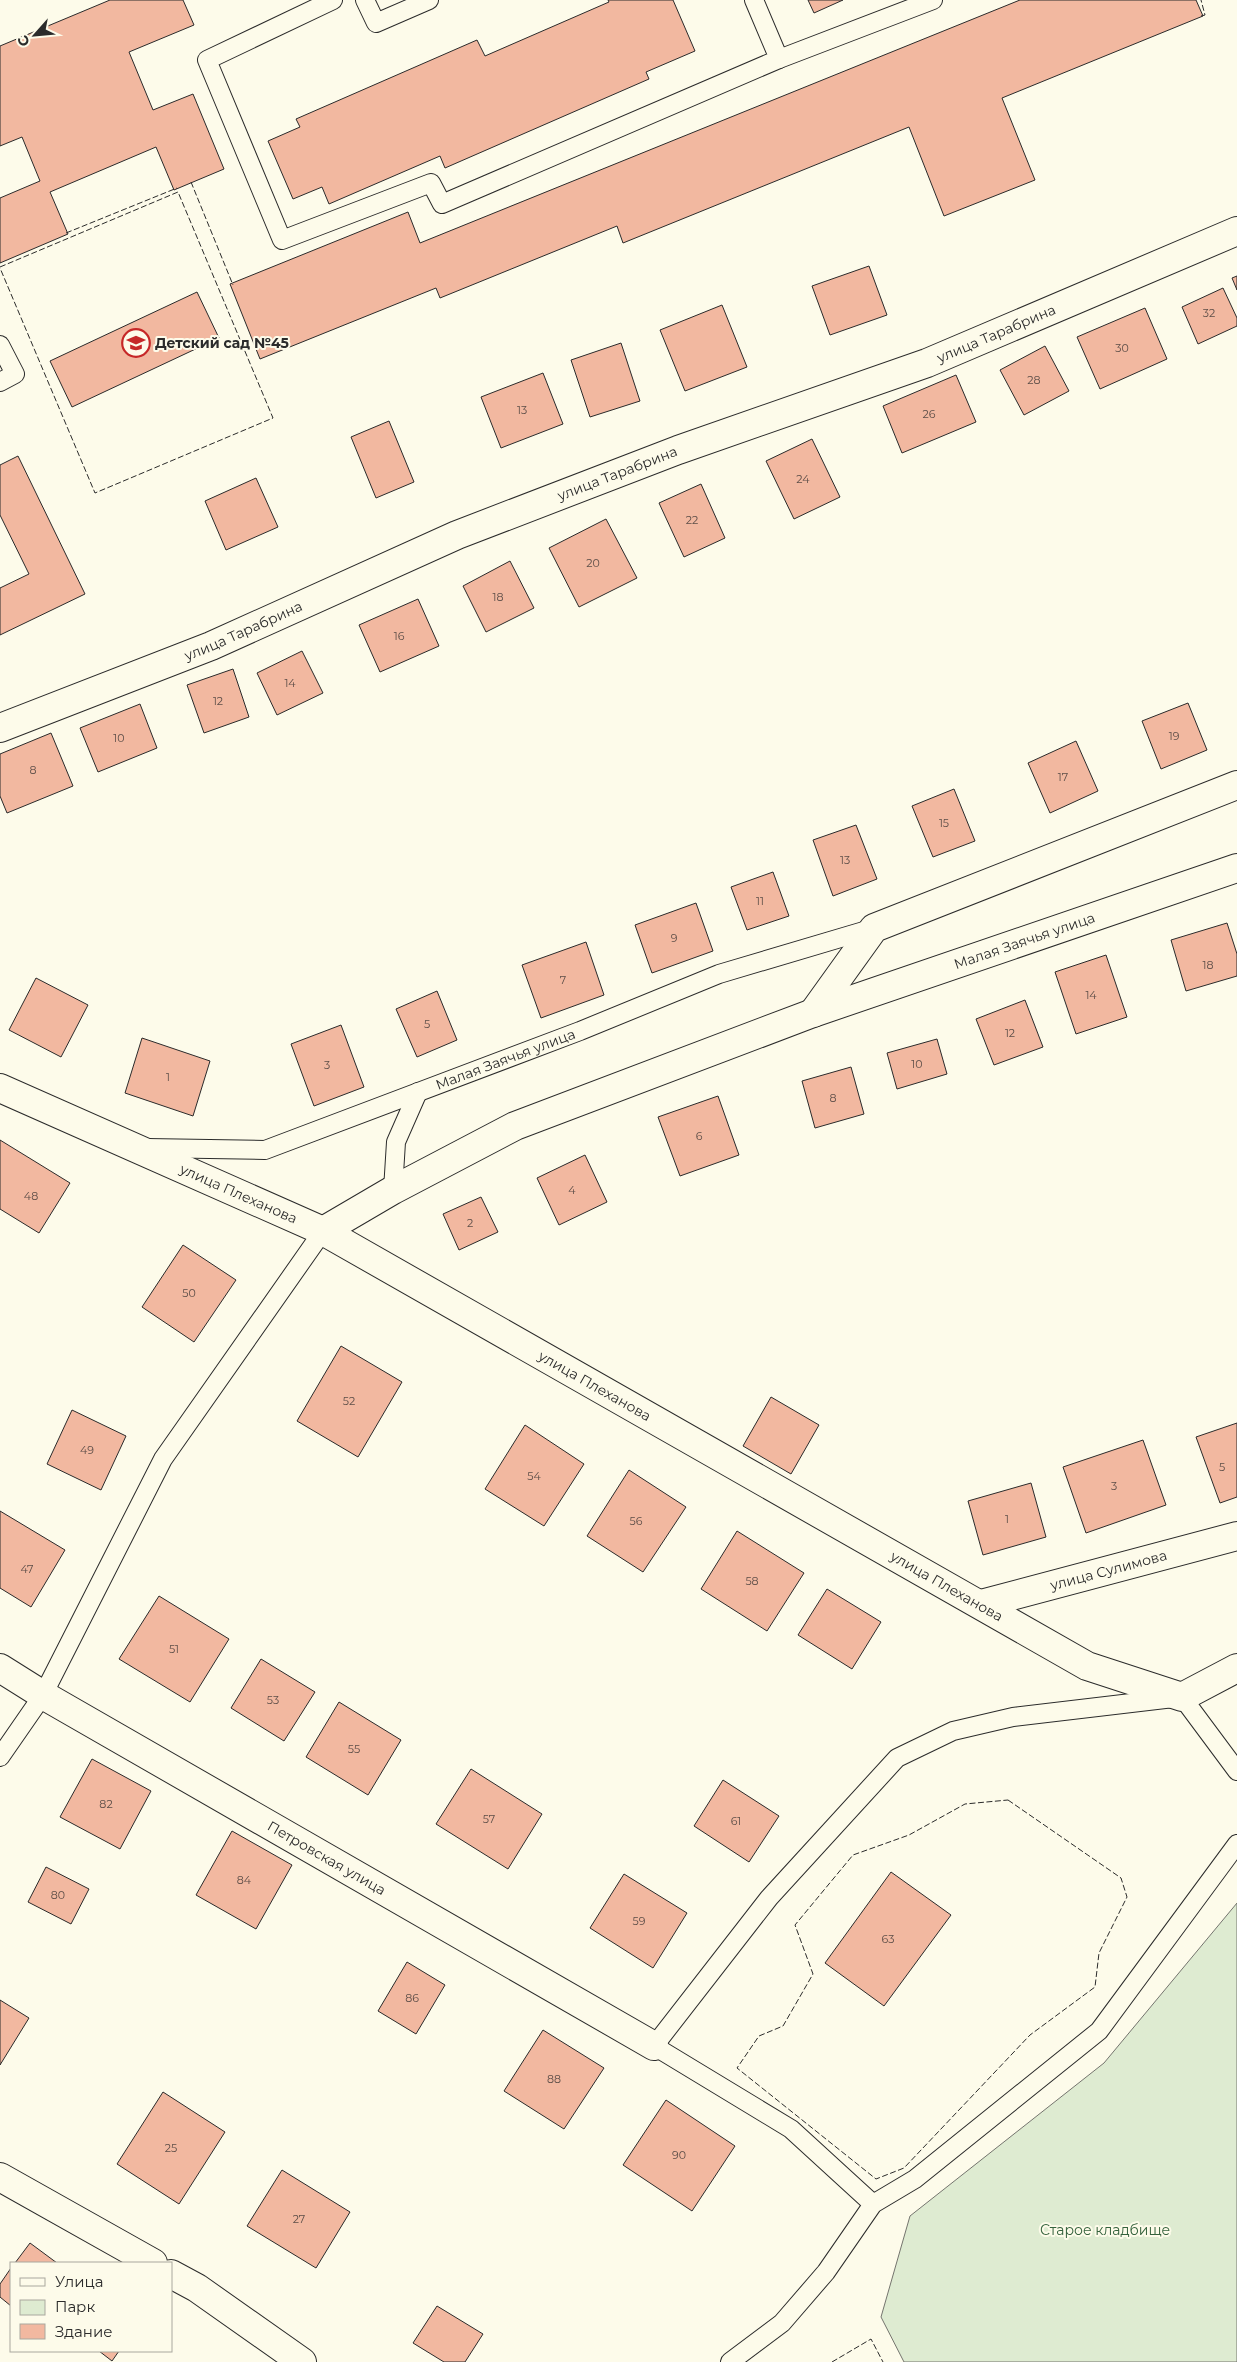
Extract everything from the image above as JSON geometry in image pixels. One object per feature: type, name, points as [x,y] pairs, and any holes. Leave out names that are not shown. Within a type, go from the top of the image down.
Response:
[{"type":"street","name":"улица Тарабрина","points":[[0,728],[211,646],[457,535],[678,450],[927,363],[1237,231]]},
{"type":"street","name":"Малая Заячья улица","points":[[874,928],[1237,786]]},
{"type":"street","name":"Малая Заячья улица","points":[[323,1231],[392,1190],[515,1126],[813,1013],[1237,868]]},
{"type":"street","points":[[813,1013],[874,928]]},
{"type":"street","name":"улица Плеханова","points":[[0,1088],[131,1148],[323,1231],[1087,1666],[1182,1697]]},
{"type":"street","name":"улица Сулимова","points":[[981,1604],[1237,1536]]},
{"type":"street","name":"Петровская улица","points":[[0,1668],[43,1695],[654,2046]]},
{"type":"street","points":[[1182,1697],[1237,1668]]},
{"type":"street","points":[[0,2177],[151,2262]]},
{"type":"street","points":[[172,2275],[197,2288],[302,2362]]},
{"type":"lane","points":[[334,0],[207,60],[282,240],[431,183],[442,204],[779,59],[933,0]]},
{"type":"lane","points":[[365,0],[376,23],[429,0]]},
{"type":"lane","points":[[754,0],[779,59]]},
{"type":"lane","points":[[0,345],[15,374],[0,382]]},
{"type":"lane","name":"Малая Заячья улица","points":[[131,1148],[265,1150],[580,1031],[719,974],[874,928]]},
{"type":"lane","points":[[392,1190],[396,1142],[418,1092]]},
{"type":"lane","points":[[0,1757],[43,1695],[163,1459],[323,1231]]},
{"type":"lane","points":[[873,2204],[792,2129],[654,2046],[769,1898],[897,1758],[953,1731],[1013,1717],[1182,1697],[1237,1771]]},
{"type":"lane","points":[[730,2362],[782,2324],[826,2272],[873,2204],[915,2179],[1099,2031],[1237,1844]]},
{"type":"green space","name":"Старое кладбище","points":[[1237,1903],[1237,2362],[904,2362],[881,2317],[910,2216],[1104,2063]]},
{"type":"building","points":[[110,0],[183,0],[194,25],[129,52],[153,110],[193,94],[224,169],[174,190],[156,147],[50,192],[68,234],[0,263],[0,198],[40,181],[22,137],[0,146],[0,46]]},
{"type":"building","points":[[608,0],[673,0],[695,51],[646,72],[649,79],[445,168],[440,156],[329,204],[322,187],[293,199],[268,141],[300,127],[296,119],[477,40],[485,56],[609,2]]},
{"type":"building","points":[[808,0],[843,0],[814,13]]},
{"type":"building","points":[[1020,0],[1196,0],[1203,16],[1002,98],[1035,180],[944,216],[909,127],[623,243],[617,226],[440,298],[436,288],[260,359],[230,284],[408,212],[420,243]]},
{"type":"building","points":[[869,266],[887,315],[830,335],[812,286]]},
{"type":"building","points":[[1237,276],[1237,290],[1232,278]]},
{"type":"building","points":[[1223,288],[1237,318],[1237,326],[1198,344],[1182,307]]},
{"type":"building","points":[[197,292],[219,338],[72,407],[50,361]]},
{"type":"building","points":[[722,305],[747,367],[685,391],[660,330]]},
{"type":"building","points":[[1145,308],[1167,359],[1100,389],[1077,337]]},
{"type":"building","points":[[621,343],[640,401],[590,417],[571,360]]},
{"type":"building","points":[[1045,346],[1069,391],[1024,415],[1000,370]]},
{"type":"building","points":[[543,373],[563,424],[501,448],[481,397]]},
{"type":"building","points":[[956,375],[976,422],[902,453],[883,406]]},
{"type":"building","points":[[389,421],[414,482],[376,498],[351,437]]},
{"type":"building","points":[[812,439],[840,497],[794,519],[766,461]]},
{"type":"building","points":[[18,456],[85,594],[0,635],[0,588],[29,574],[0,515],[0,465]]},
{"type":"building","points":[[256,478],[278,527],[226,550],[205,501]]},
{"type":"building","points":[[701,484],[725,538],[684,557],[659,503]]},
{"type":"building","points":[[606,519],[637,578],[579,607],[549,548]]},
{"type":"building","points":[[510,561],[534,608],[486,632],[463,586]]},
{"type":"building","points":[[418,599],[439,646],[380,672],[359,625]]},
{"type":"building","points":[[302,651],[323,693],[277,715],[257,673]]},
{"type":"building","points":[[233,669],[249,717],[204,733],[187,685]]},
{"type":"building","points":[[1188,703],[1207,750],[1161,769],[1142,721]]},
{"type":"building","points":[[140,704],[157,748],[98,772],[80,728]]},
{"type":"building","points":[[51,733],[73,786],[7,813],[0,796],[0,754]]},
{"type":"building","points":[[1076,741],[1098,791],[1050,813],[1028,763]]},
{"type":"building","points":[[954,789],[975,841],[933,857],[912,806]]},
{"type":"building","points":[[856,825],[877,879],[833,896],[813,840]]},
{"type":"building","points":[[773,872],[789,916],[747,930],[731,887]]},
{"type":"building","points":[[696,903],[713,951],[652,973],[635,925]]},
{"type":"building","points":[[1227,923],[1237,954],[1237,976],[1186,991],[1171,940]]},
{"type":"building","points":[[586,942],[604,995],[541,1018],[522,965]]},
{"type":"building","points":[[1106,955],[1127,1017],[1076,1034],[1055,972]]},
{"type":"building","points":[[36,978],[88,1005],[61,1057],[9,1030]]},
{"type":"building","points":[[437,991],[457,1040],[417,1057],[396,1009]]},
{"type":"building","points":[[1025,1000],[1043,1047],[994,1065],[976,1019]]},
{"type":"building","points":[[341,1025],[364,1087],[314,1106],[291,1044]]},
{"type":"building","points":[[142,1038],[210,1061],[193,1116],[125,1093]]},
{"type":"building","points":[[937,1039],[947,1074],[897,1089],[887,1053]]},
{"type":"building","points":[[851,1067],[864,1114],[815,1128],[802,1081]]},
{"type":"building","points":[[718,1096],[739,1155],[680,1176],[658,1117]]},
{"type":"building","points":[[0,1140],[70,1183],[39,1233],[0,1209]]},
{"type":"building","points":[[585,1155],[607,1202],[559,1225],[537,1178]]},
{"type":"building","points":[[481,1197],[498,1232],[459,1250],[443,1214]]},
{"type":"building","points":[[183,1245],[236,1280],[194,1342],[142,1307]]},
{"type":"building","points":[[341,1346],[402,1382],[358,1457],[297,1421]]},
{"type":"building","points":[[771,1397],[819,1425],[791,1474],[743,1446]]},
{"type":"building","points":[[72,1410],[126,1436],[101,1490],[47,1464]]},
{"type":"building","points":[[1237,1423],[1237,1497],[1220,1503],[1196,1437]]},
{"type":"building","points":[[525,1425],[584,1464],[544,1526],[485,1489]]},
{"type":"building","points":[[1143,1440],[1166,1505],[1086,1533],[1063,1467]]},
{"type":"building","points":[[629,1470],[686,1507],[643,1572],[587,1536]]},
{"type":"building","points":[[1031,1483],[1046,1537],[983,1555],[968,1501]]},
{"type":"building","points":[[0,1511],[65,1550],[31,1607],[0,1588]]},
{"type":"building","points":[[737,1531],[804,1573],[767,1631],[701,1589]]},
{"type":"building","points":[[827,1589],[881,1622],[852,1669],[798,1635]]},
{"type":"building","points":[[159,1596],[229,1639],[190,1702],[119,1659]]},
{"type":"building","points":[[261,1659],[315,1692],[284,1741],[231,1708]]},
{"type":"building","points":[[339,1702],[401,1740],[368,1795],[306,1757]]},
{"type":"building","points":[[92,1759],[151,1791],[120,1849],[60,1817]]},
{"type":"building","points":[[471,1769],[542,1814],[508,1869],[436,1824]]},
{"type":"building","points":[[723,1780],[779,1816],[749,1862],[694,1826]]},
{"type":"building","points":[[232,1831],[292,1865],[256,1929],[196,1895]]},
{"type":"building","points":[[46,1867],[89,1889],[71,1924],[28,1902]]},
{"type":"building","points":[[891,1872],[951,1915],[884,2006],[825,1963]]},
{"type":"building","points":[[624,1874],[687,1913],[653,1968],[590,1928]]},
{"type":"building","points":[[407,1962],[445,1985],[416,2034],[378,2011]]},
{"type":"building","points":[[0,2000],[29,2018],[0,2065]]},
{"type":"building","points":[[543,2030],[604,2068],[564,2129],[504,2091]]},
{"type":"building","points":[[163,2092],[225,2132],[179,2204],[117,2164]]},
{"type":"building","points":[[666,2100],[735,2146],[692,2211],[623,2165]]},
{"type":"building","points":[[282,2170],[350,2212],[316,2268],[247,2226]]},
{"type":"building","points":[[30,2243],[56,2262],[16,2262]]},
{"type":"building","points":[[10,2269],[10,2305],[0,2297],[0,2284]]},
{"type":"building","points":[[437,2306],[483,2334],[465,2362],[444,2362],[413,2343]]},
{"type":"building","points":[[100,2352],[118,2352],[112,2361]]},
{"type":"fence","points":[[1201,0],[1205,15],[1201,16]]},
{"type":"fence","points":[[191,182],[233,285]]},
{"type":"fence","points":[[66,233],[177,188]]},
{"type":"fence","points":[[0,267],[178,192],[273,418],[95,493],[0,268]]},
{"type":"fence","points":[[1008,1800],[1121,1878],[1127,1897],[1099,1953],[1095,1987],[1030,2035],[904,2168],[876,2179],[737,2068],[759,2036],[783,2026],[813,1974],[795,1925],[853,1855],[909,1835],[965,1804],[1008,1800]]},
{"type":"fence","points":[[832,2362],[871,2339],[883,2362]]},
{"type":"place","name":"Детский сад №45","points":[[136,343]]}]
